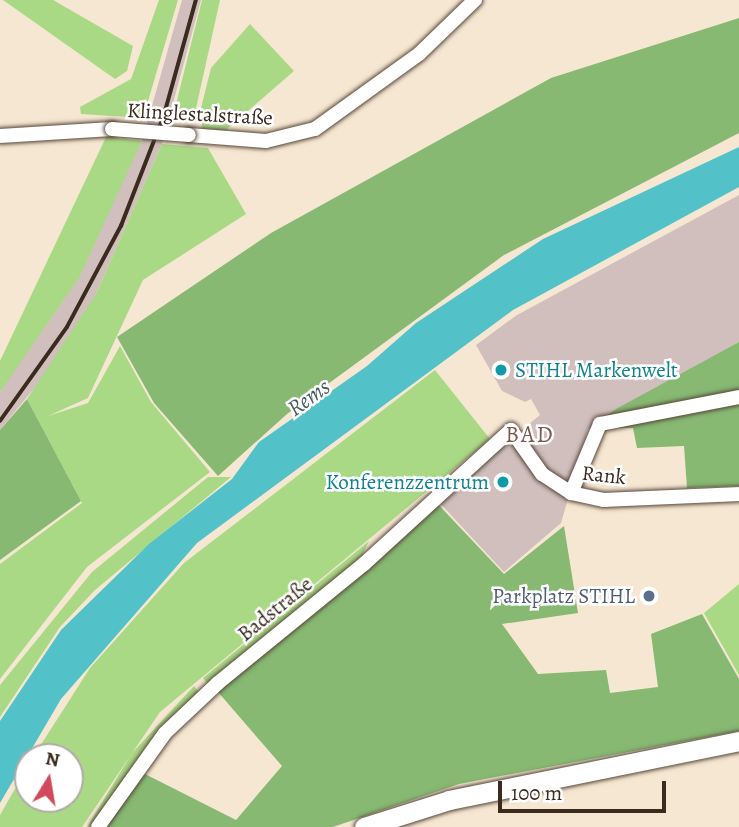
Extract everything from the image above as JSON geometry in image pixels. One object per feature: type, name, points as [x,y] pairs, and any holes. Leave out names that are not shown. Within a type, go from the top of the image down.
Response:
[{"type":"street","name":"Klinglestalstraße","points":[[0,136],[112,129],[266,141],[315,129],[419,54],[475,0]]},
{"type":"street","points":[[571,493],[600,424],[739,397]]},
{"type":"street","name":"Rank","points":[[498,441],[512,430],[542,474],[571,493],[604,500],[739,494]]},
{"type":"street","name":"Badstraße","points":[[98,827],[165,733],[218,683],[364,564],[498,441]]},
{"type":"street","points":[[364,827],[449,800],[739,741]]},
{"type":"shaded area","points":[[182,0],[201,0],[162,144],[96,294],[59,358],[0,430],[0,392],[142,141]]},
{"type":"shaded area","points":[[739,195],[739,342],[588,429],[561,523],[504,572],[437,500],[540,415],[531,399],[525,402],[502,391],[476,345],[517,315]]},
{"type":"green space","points":[[3,0],[53,0],[133,46],[127,71],[115,79]]},
{"type":"green space","points":[[159,0],[178,0],[143,118],[81,114],[80,107],[131,79]]},
{"type":"green space","points":[[202,0],[220,0],[193,122],[172,120]]},
{"type":"green space","points":[[739,18],[739,133],[504,255],[287,414],[218,476],[154,403],[117,337],[271,233],[551,78]]},
{"type":"green space","points":[[250,24],[294,71],[225,131],[203,131],[200,112],[211,68]]},
{"type":"green space","points":[[106,137],[142,141],[79,278],[0,392],[0,361]]},
{"type":"green space","points":[[162,144],[208,148],[246,214],[143,280],[88,398],[48,416],[88,403],[120,346],[151,402],[210,472],[87,567],[0,679],[0,564],[82,503],[27,399],[96,294]]},
{"type":"green space","points":[[739,342],[739,486],[687,488],[684,446],[637,448],[633,428],[603,428],[600,420],[616,409]]},
{"type":"green space","points":[[435,370],[490,439],[160,712],[82,827],[0,827],[0,815],[14,790],[14,813],[84,813],[84,743],[42,743],[90,668],[184,563]]},
{"type":"green space","points":[[27,399],[81,501],[0,560],[0,430]]},
{"type":"green space","points":[[208,477],[231,477],[95,590],[60,627],[0,717],[0,685],[92,572]]},
{"type":"green space","points":[[435,501],[504,574],[564,526],[578,613],[502,624],[538,674],[606,670],[610,693],[658,687],[651,634],[702,614],[739,679],[739,731],[459,784],[333,827],[104,827],[143,773],[236,820],[282,766],[218,692],[368,567]]},
{"type":"green space","points":[[369,541],[361,558],[208,685],[203,678]]},
{"type":"green space","points":[[739,584],[739,675],[704,613]]},
{"type":"green space","points":[[194,686],[199,692],[145,748],[93,827],[87,827],[132,753]]},
{"type":"water","points":[[739,147],[739,187],[513,310],[197,543],[61,699],[35,743],[14,743],[14,779],[0,803],[0,721],[61,630],[149,544],[232,479],[259,442],[367,366],[416,323],[543,239]]},
{"type":"railway","points":[[0,421],[67,327],[121,226],[164,115],[196,0]]},
{"type":"place","name":"STIHL Markenwelt","points":[[501,370]]},
{"type":"place","name":"Konferenzzentrum","points":[[503,482]]},
{"type":"place","name":"Parkplatz STIHL","points":[[649,596]]},
{"type":"district","name":"BAD","points":[[530,435]]},
{"type":"water label","name":"Rems","points":[[309,398]]}]
